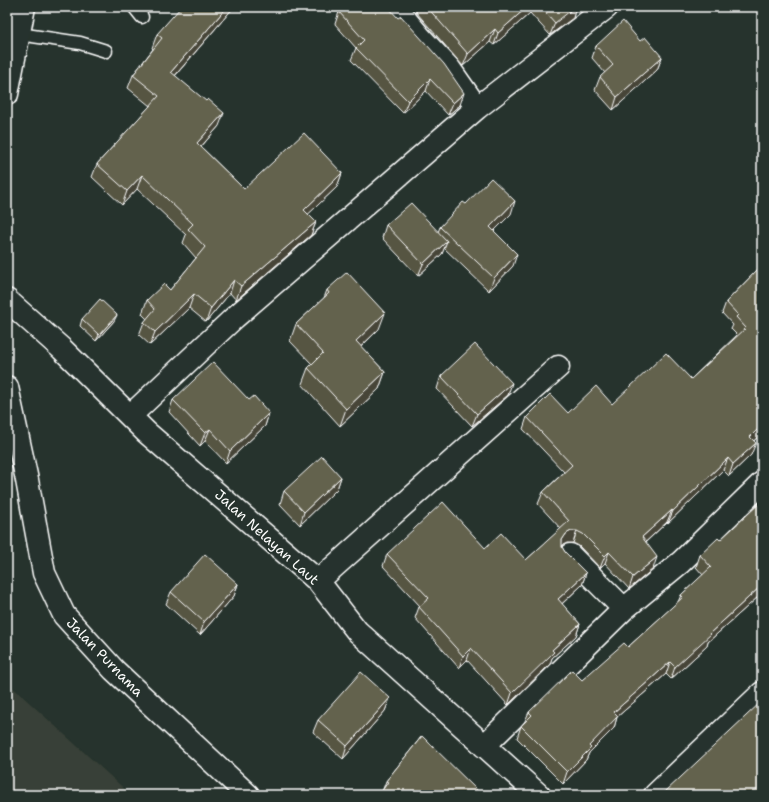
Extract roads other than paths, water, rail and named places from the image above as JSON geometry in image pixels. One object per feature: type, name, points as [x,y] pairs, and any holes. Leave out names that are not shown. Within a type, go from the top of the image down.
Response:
[{"type":"street","points":[[394,7],[420,38],[449,68],[477,108]]},
{"type":"street","points":[[131,415],[234,318],[477,108],[607,7]]},
{"type":"street","points":[[7,94],[23,8]]},
{"type":"street","name":"Jalan Nelayan Laut","points":[[7,300],[62,348],[131,415],[146,432],[318,581],[357,631],[539,795]]},
{"type":"street","points":[[318,581],[558,367]]},
{"type":"street","name":"Jalan Purnama","points":[[7,387],[27,480],[44,573],[64,615],[114,670],[248,795]]},
{"type":"street","points":[[484,746],[624,609],[681,562],[762,483]]},
{"type":"street","points":[[570,555],[624,609]]},
{"type":"street","points":[[655,795],[762,693]]},
{"type":"lane","points":[[134,7],[142,17]]},
{"type":"lane","points":[[19,34],[80,43],[106,52]]}]
